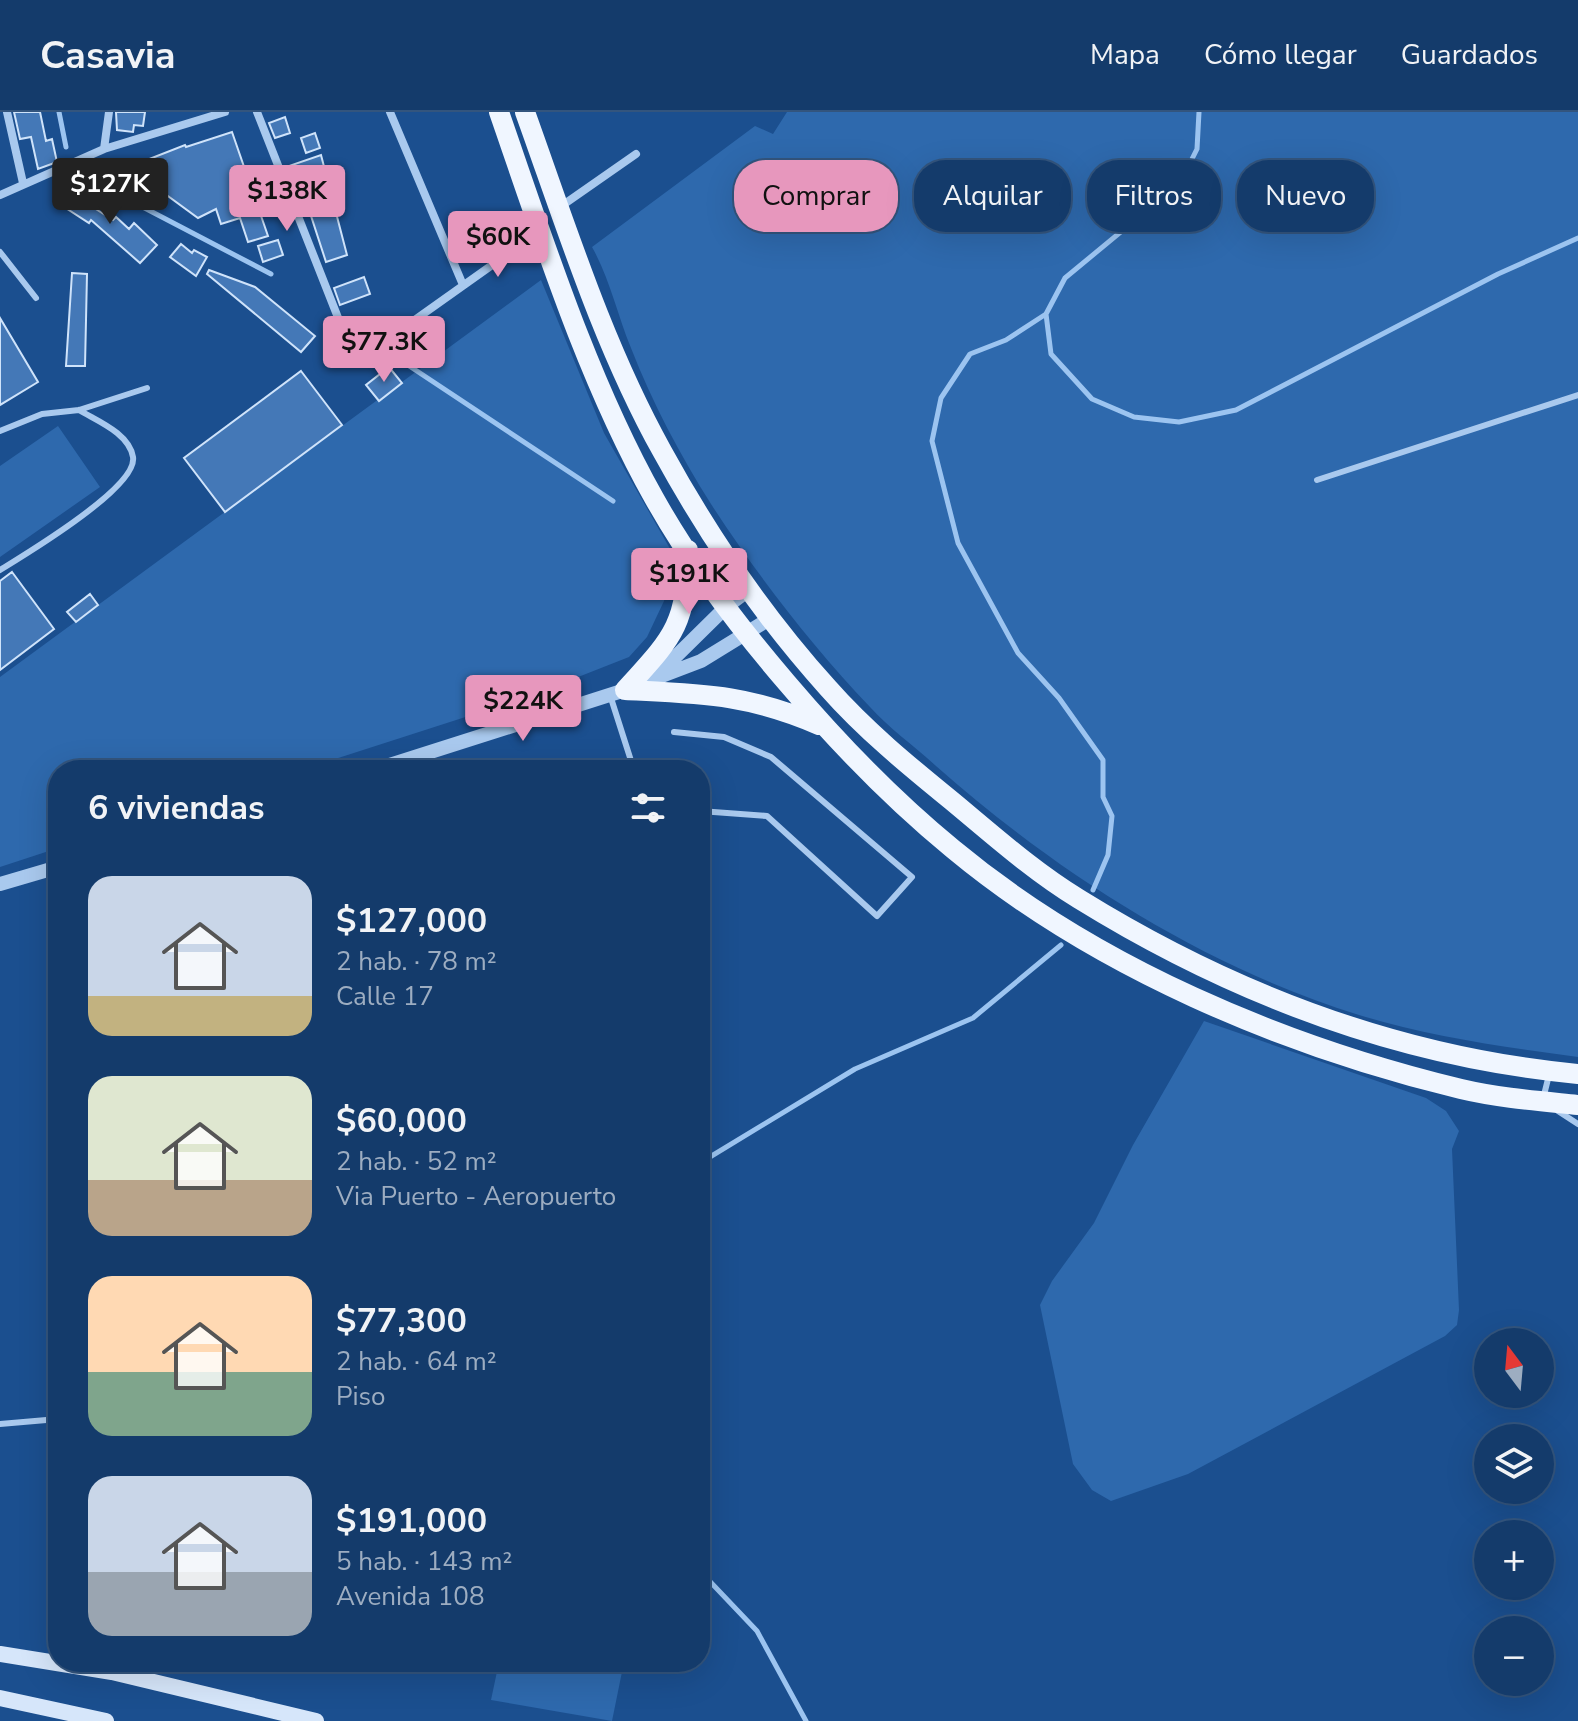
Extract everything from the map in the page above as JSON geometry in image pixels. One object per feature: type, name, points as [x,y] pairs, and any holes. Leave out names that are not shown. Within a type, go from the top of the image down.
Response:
[{"type":"main road","points":[[499,112],[539,230],[611,412],[654,499],[747,636],[860,765],[954,850],[1021,899],[1123,962],[1236,1016],[1353,1059],[1465,1090],[1578,1105]]},
{"type":"main road","points":[[525,112],[610,343],[660,449],[713,539],[771,618],[829,690],[907,765],[1030,865],[1078,899],[1244,989],[1305,1013],[1440,1051],[1578,1074]]},
{"type":"main road","points":[[617,692],[659,652],[679,622],[687,596],[688,550]]},
{"type":"main road","points":[[617,692],[738,697],[779,708],[826,728]]},
{"type":"main road","points":[[0,1654],[48,1660]]},
{"type":"main road","points":[[132,1672],[316,1721]]},
{"type":"main road","points":[[0,1698],[96,1720]]},
{"type":"street","points":[[7,112],[23,183]]},
{"type":"street","points":[[104,149],[109,112]]},
{"type":"street","points":[[0,195],[104,149],[225,112]]},
{"type":"street","points":[[257,112],[348,343]]},
{"type":"street","points":[[390,112],[463,285]]},
{"type":"street","points":[[560,207],[636,154]]},
{"type":"street","points":[[395,334],[516,248]]},
{"type":"street","points":[[656,675],[726,607],[750,589]]},
{"type":"street","points":[[408,760],[617,692],[656,675],[701,661],[747,636],[771,618]]},
{"type":"street","points":[[0,884],[48,870]]},
{"type":"lane","points":[[0,252],[36,298]]},
{"type":"lane","points":[[0,431],[42,414],[79,410],[147,388]]},
{"type":"lane","points":[[1317,480],[1578,395]]},
{"type":"lane","points":[[0,570],[114,493],[131,473],[133,458],[124,440],[79,410]]},
{"type":"lane","points":[[617,692],[632,760]]},
{"type":"lane","points":[[674,732],[724,737],[771,757],[912,877],[877,916],[767,816],[710,812]]},
{"type":"lane","points":[[1550,1071],[1543,1101],[1578,1124]]},
{"type":"lane","points":[[0,1424],[48,1420]]},
{"type":"shaded area","points":[[787,112],[1578,112],[1578,1057],[1495,1045],[1386,1023],[1301,995],[1188,943],[1082,879],[1031,843],[893,730],[848,684],[766,583],[700,485],[657,408],[592,247],[755,126],[773,134]]},
{"type":"shaded area","points":[[541,280],[604,433],[673,554],[664,601],[647,637],[629,657],[568,681],[546,675],[490,694],[481,712],[332,760],[48,760],[48,851],[0,867],[0,677]]},
{"type":"shaded area","points":[[58,426],[100,487],[0,557],[0,466]]},
{"type":"shaded area","points":[[1204,1021],[1426,1098],[1446,1111],[1459,1131],[1452,1149],[1459,1310],[1457,1325],[1445,1336],[1188,1474],[1111,1501],[1092,1490],[1073,1464],[1040,1305],[1052,1281],[1094,1223],[1133,1145]]},
{"type":"shaded area","points":[[497,1672],[622,1672],[612,1721],[491,1700]]},
{"type":"building","points":[[14,112],[40,112],[46,141],[52,139],[57,162],[38,169],[31,137],[20,139]]},
{"type":"building","points":[[116,112],[145,112],[143,126],[134,125],[133,132],[117,130]]},
{"type":"building","points":[[285,117],[290,133],[275,138],[269,123]]},
{"type":"building","points":[[232,132],[268,236],[248,242],[240,218],[221,224],[216,209],[198,218],[146,180],[142,183],[129,167],[185,145]]},
{"type":"building","points":[[315,133],[320,148],[306,153],[301,138]]},
{"type":"building","points":[[321,155],[347,255],[326,262],[300,182],[293,185],[286,167]]},
{"type":"building","points":[[63,188],[113,220],[116,217],[129,229],[134,223],[157,245],[140,263],[91,220],[89,223],[55,201]]},
{"type":"building","points":[[278,240],[283,255],[263,262],[258,246]]},
{"type":"building","points":[[181,244],[192,253],[194,250],[207,257],[196,276],[170,257]]},
{"type":"building","points":[[209,270],[255,287],[315,336],[301,352],[207,274]]},
{"type":"building","points":[[72,273],[87,274],[85,366],[66,366]]},
{"type":"building","points":[[364,277],[370,294],[340,305],[334,288]]},
{"type":"building","points":[[0,318],[38,382],[0,405]]},
{"type":"building","points":[[389,367],[402,383],[379,401],[366,385]]},
{"type":"building","points":[[301,371],[342,425],[225,512],[184,458]]},
{"type":"building","points":[[12,572],[54,629],[0,670],[0,581]]},
{"type":"building","points":[[90,594],[98,605],[76,622],[67,612]]},
{"type":"waterway","points":[[59,112],[66,147]]},
{"type":"waterway","points":[[1199,112],[1197,149],[1180,183],[1065,278],[1046,314],[1051,354],[1092,399],[1134,417],[1179,422],[1236,410],[1498,274],[1578,238]]},
{"type":"waterway","points":[[89,179],[271,274]]},
{"type":"waterway","points":[[1046,314],[1006,340],[970,354],[941,398],[932,441],[958,543],[1018,653],[1059,698],[1103,760],[1103,797],[1112,816],[1108,855],[1093,890]]},
{"type":"waterway","points":[[346,324],[613,501]]},
{"type":"waterway","points":[[710,1157],[855,1069],[973,1018],[1061,945]]},
{"type":"waterway","points":[[710,1582],[757,1631],[806,1721]]}]
